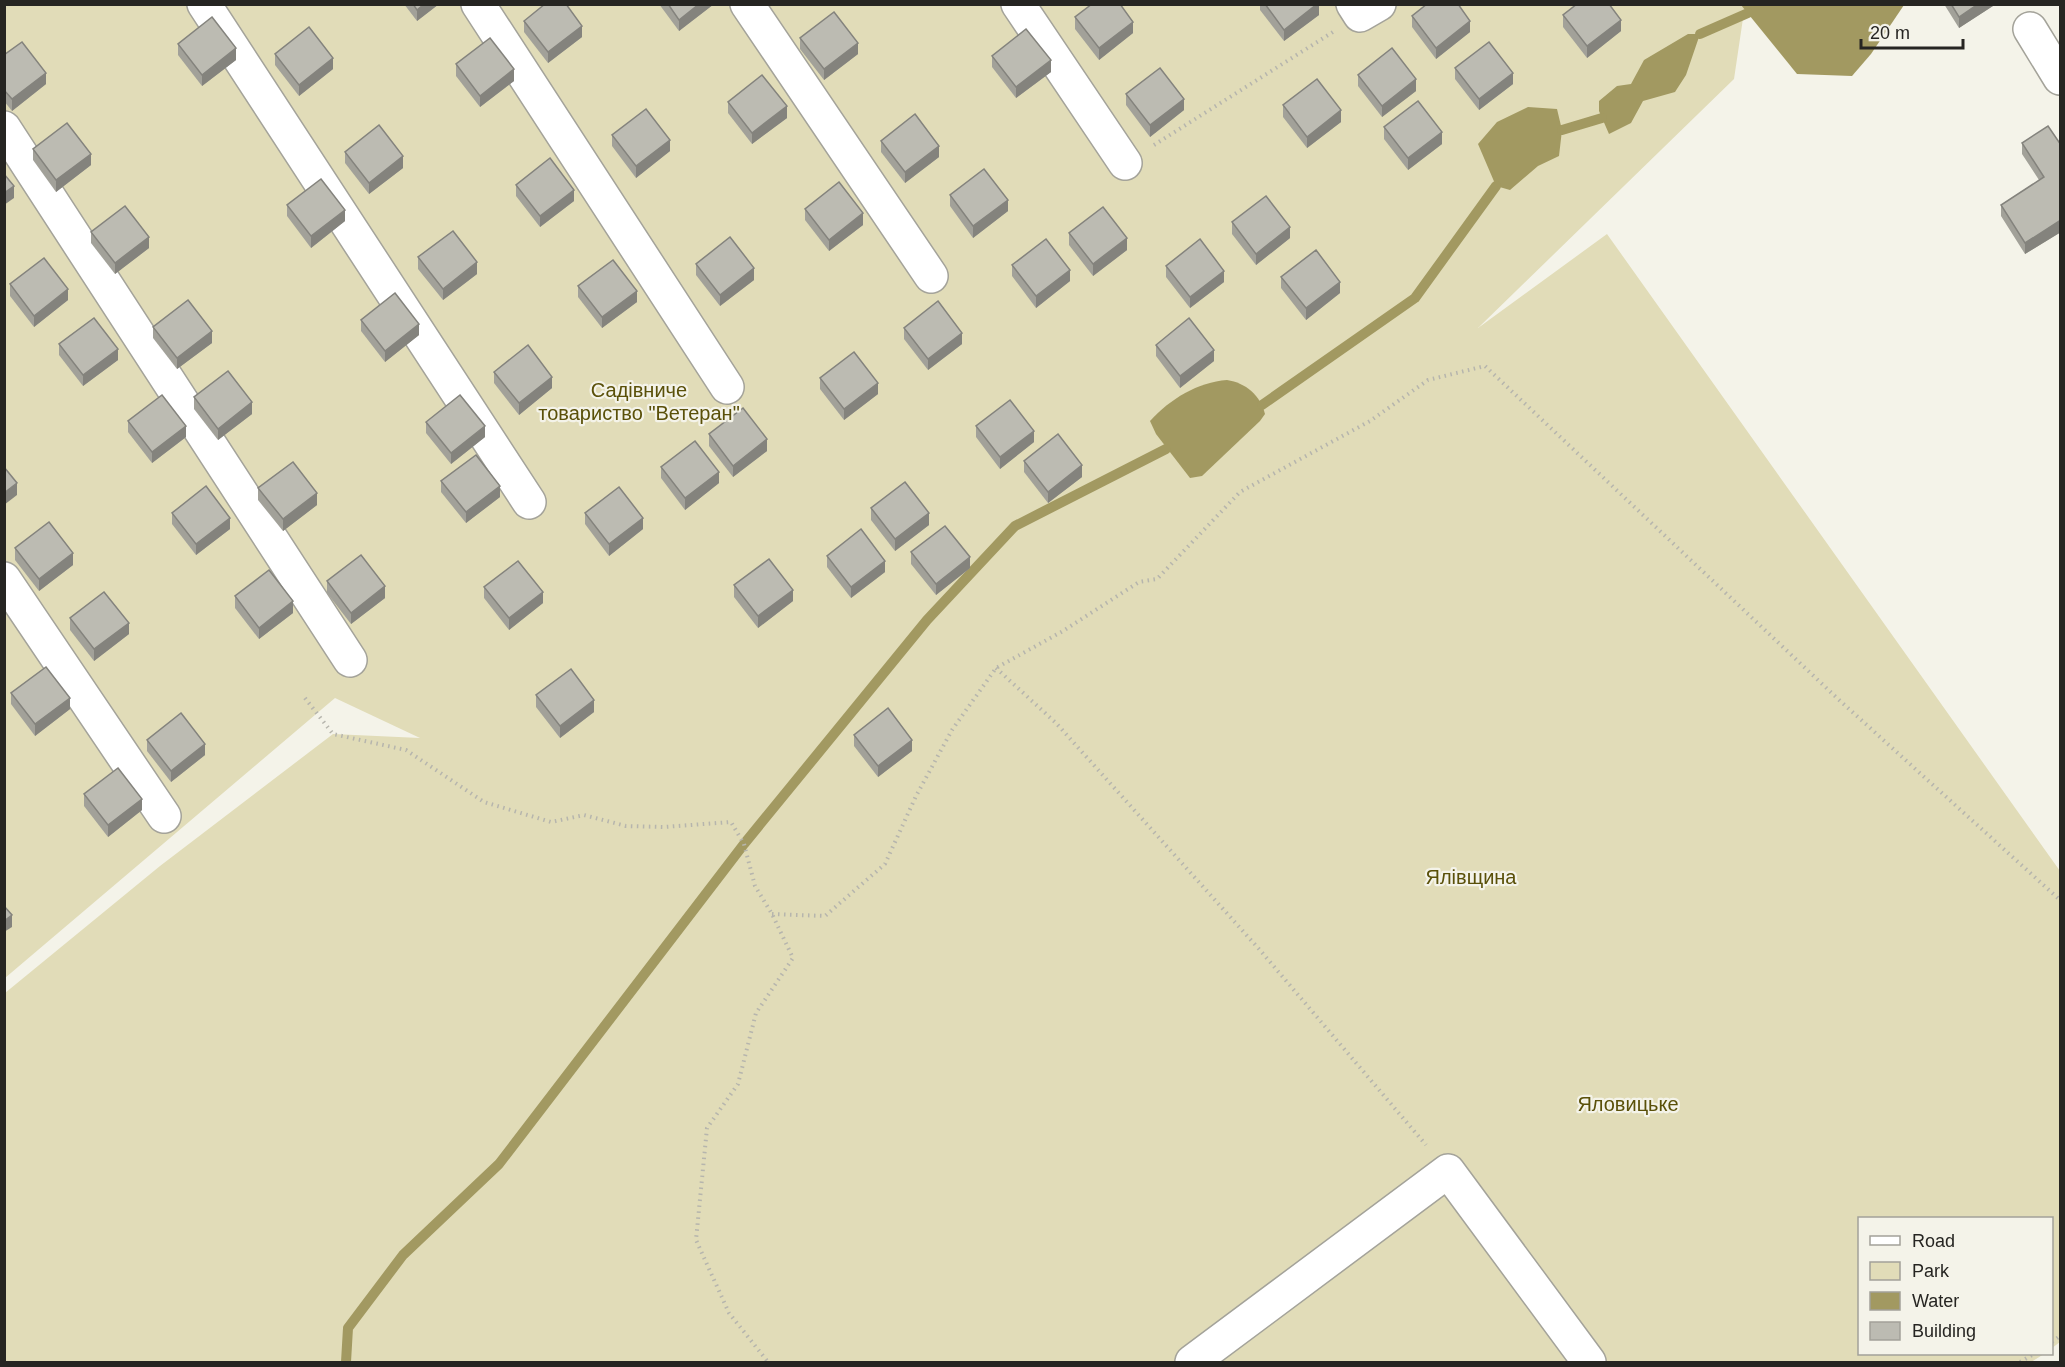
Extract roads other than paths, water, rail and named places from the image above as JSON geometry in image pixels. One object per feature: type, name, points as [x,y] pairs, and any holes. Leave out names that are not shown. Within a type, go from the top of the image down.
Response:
[{"type":"street","points":[[204,4],[529,502]]},
{"type":"street","points":[[478,4],[727,387]]},
{"type":"street","points":[[747,4],[931,276]]},
{"type":"street","points":[[1018,4],[1125,163]]},
{"type":"street","points":[[2030,29],[2061,78]]},
{"type":"street","points":[[4,128],[350,660]]},
{"type":"street","points":[[4,579],[164,816]]},
{"type":"street","points":[[1192,1362],[1448,1171],[1589,1362]]},
{"type":"water","points":[[1741,5],[1904,5],[1871,54],[1852,76],[1797,74]]},
{"type":"water","points":[[1688,34],[1700,34],[1686,75],[1675,92],[1643,101],[1631,123],[1609,134],[1599,111],[1599,101],[1617,86],[1631,84],[1644,60]]},
{"type":"water","points":[[1528,107],[1557,109],[1562,130],[1559,156],[1538,166],[1510,190],[1496,186],[1478,144],[1497,122]]},
{"type":"water","points":[[1227,380],[1251,391],[1260,401],[1265,414],[1202,476],[1190,478],[1156,434],[1150,421],[1185,393],[1206,384]]},
{"type":"waterway","points":[[1700,34],[1748,13]]},
{"type":"waterway","points":[[1562,130],[1602,118]]},
{"type":"waterway","points":[[1262,405],[1415,298],[1496,186]]},
{"type":"waterway","points":[[346,1362],[348,1328],[403,1255],[499,1164],[744,844],[927,620],[1015,526],[1166,449]]},
{"type":"park label","name":"Садівниче товариство \"Ветеран\"","points":[[639,402]]},
{"type":"park label","name":"Ялівщина","points":[[1471,877]]},
{"type":"park label","name":"Яловицьке","points":[[1628,1104]]}]
